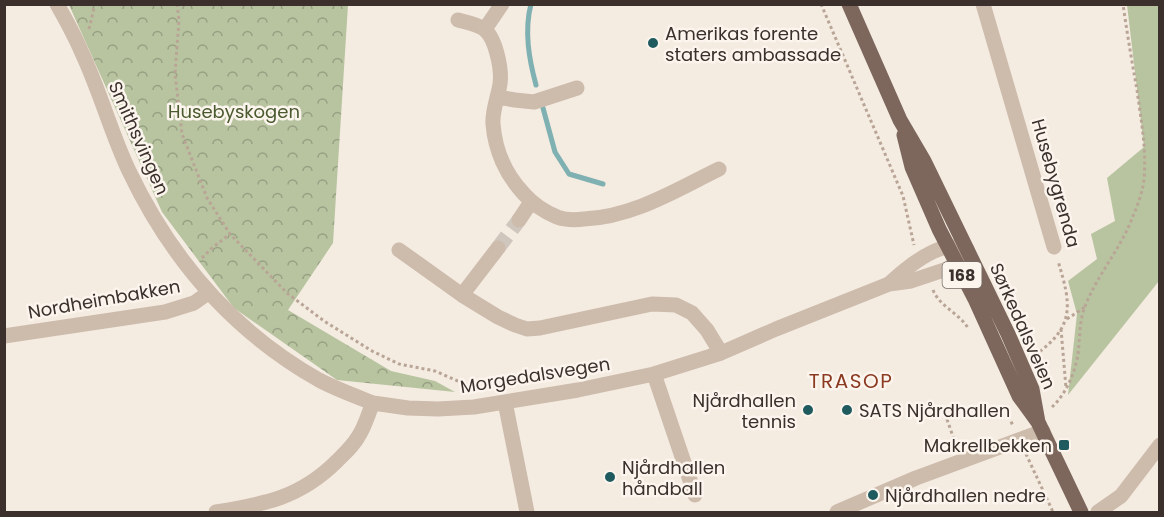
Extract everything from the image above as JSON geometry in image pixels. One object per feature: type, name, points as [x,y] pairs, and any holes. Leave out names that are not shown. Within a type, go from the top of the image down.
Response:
[{"type":"main road","name":"Sørkedalsveien","points":[[849,4],[900,120],[924,161],[989,294],[1032,389],[1041,427]]},
{"type":"main road","name":"Sørkedalsveien","points":[[900,120],[912,167],[948,247],[975,299],[1019,396],[1041,427],[1081,513]]},
{"type":"street","name":"Smithsvingen","points":[[57,4],[83,54],[128,170],[145,203],[208,293],[226,312],[288,361],[321,381],[373,403]]},
{"type":"street","points":[[485,29],[502,4]]},
{"type":"street","name":"Husebygrenda","points":[[983,4],[1054,247]]},
{"type":"street","points":[[458,20],[485,29],[499,58],[501,81],[493,121],[496,146],[516,186],[531,202],[558,217],[576,220],[601,219],[641,207],[719,169]]},
{"type":"street","points":[[498,97],[534,102],[577,88]]},
{"type":"street","points":[[519,220],[531,202]]},
{"type":"street","name":"Morgedalsvegen","points":[[889,284],[920,259],[948,247],[967,249]]},
{"type":"street","points":[[462,295],[498,248]]},
{"type":"street","points":[[956,264],[967,249]]},
{"type":"street","points":[[399,250],[462,295],[498,317],[527,329],[652,304],[676,305],[692,313],[707,330],[721,353]]},
{"type":"street","name":"Morgedalsvegen","points":[[373,403],[438,409],[474,406],[578,390],[654,374],[721,353],[889,284],[919,278],[956,264]]},
{"type":"street","name":"Nordheimbakken","points":[[4,336],[165,312],[194,303],[208,293]]},
{"type":"street","points":[[654,374],[695,495]]},
{"type":"street","points":[[505,402],[527,513]]},
{"type":"street","points":[[216,513],[255,506],[282,498],[310,483],[327,471],[358,437],[373,403]]},
{"type":"street","points":[[837,513],[916,478],[1019,440],[1041,427]]},
{"type":"street","points":[[1098,513],[1120,496],[1160,445]]},
{"type":"path","points":[[177,4],[179,20],[175,74],[182,134],[207,198],[230,234],[287,293],[324,321],[372,351],[399,364],[435,371],[484,393]]},
{"type":"path","points":[[821,4],[903,196],[912,242],[917,252]]},
{"type":"path","points":[[1050,408],[1066,390],[1078,355],[1080,324],[1085,307],[1100,275],[1132,219],[1143,185],[1142,123],[1123,4]]},
{"type":"path","points":[[190,270],[230,234]]},
{"type":"path","name":"Husebygrenda","points":[[1054,247],[1068,303],[1067,319]]},
{"type":"path","points":[[930,283],[935,296],[966,325]]},
{"type":"path","points":[[1029,359],[1050,342],[1067,319],[1085,307]]},
{"type":"path","points":[[1061,329],[1066,390]]},
{"type":"path","points":[[1000,397],[1053,513]]},
{"type":"path","points":[[943,408],[956,443]]},
{"type":"green space","name":"Husebyskogen","points":[[69,5],[348,5],[333,243],[288,310],[391,371],[435,381],[455,392],[337,380],[234,308],[162,212]]},
{"type":"green space","points":[[1127,5],[1159,5],[1159,281],[1068,395],[1077,314],[1068,281],[1097,259],[1091,234],[1115,221],[1107,178],[1144,147]]},
{"type":"waterway","points":[[531,4],[528,45],[536,85]]},
{"type":"waterway","points":[[543,108],[555,152],[569,174],[603,184]]},
{"type":"tunnel","points":[[498,248],[519,220]]},
{"type":"place","name":"Amerikas forente staters ambassade","points":[[653,43]]},
{"type":"place","name":"Njårdhallen tennis","points":[[808,410]]},
{"type":"place","name":"SATS Njårdhallen","points":[[847,410]]},
{"type":"place","name":"Makrellbekken","points":[[1064,445]]},
{"type":"place","name":"Njårdhallen håndball","points":[[610,477]]},
{"type":"place","name":"Njårdhallen nedre","points":[[873,495]]},
{"type":"district","name":"TRASOP","points":[[851,381]]}]
